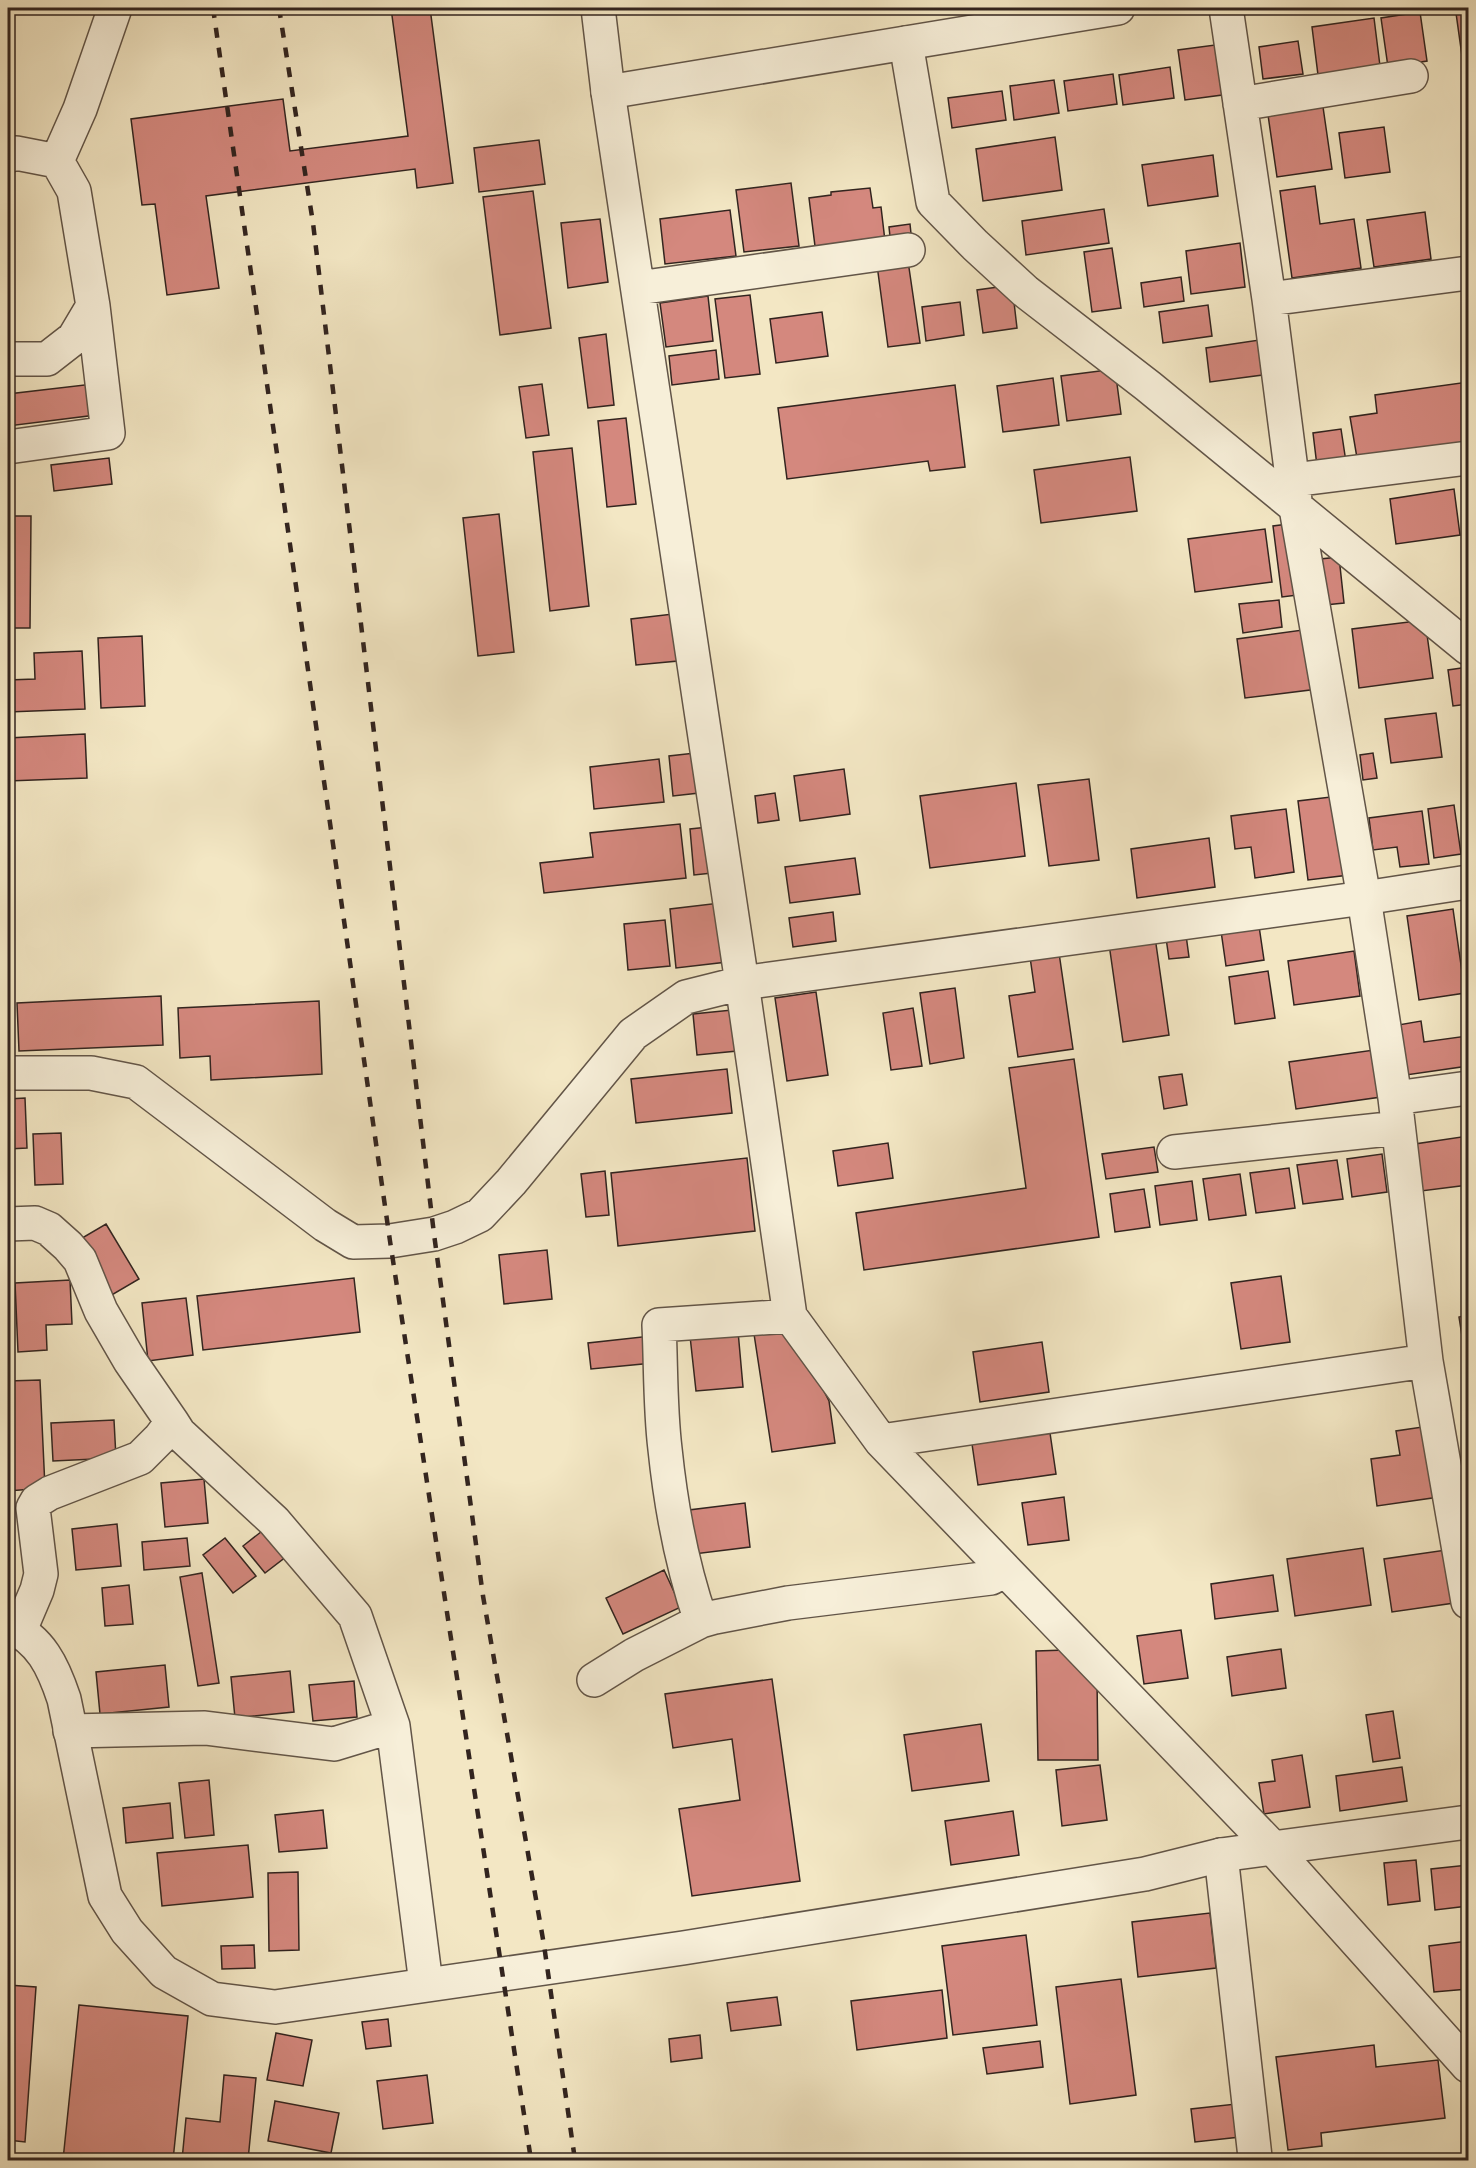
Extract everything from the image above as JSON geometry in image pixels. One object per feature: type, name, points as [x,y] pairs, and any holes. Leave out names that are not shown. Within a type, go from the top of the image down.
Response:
[{"type":"street","points":[[57,161],[80,109],[115,8]]},
{"type":"street","points":[[598,8],[608,92],[790,1316],[881,1441],[1273,1848],[1468,2066]]},
{"type":"street","points":[[608,92],[1119,8]]},
{"type":"street","points":[[1226,8],[1295,494],[1364,898],[1396,1113],[1426,1361],[1468,1602]]},
{"type":"street","points":[[906,43],[933,202],[1025,291],[1148,386],[1295,494],[1468,648]]},
{"type":"street","points":[[1240,104],[1411,76]]},
{"type":"street","points":[[8,156],[16,153],[57,161]]},
{"type":"street","points":[[8,447],[108,433],[93,306],[74,192],[57,161]]},
{"type":"street","points":[[638,288],[908,250]]},
{"type":"street","points":[[1269,299],[1468,273]]},
{"type":"street","points":[[8,360],[47,359],[74,338],[93,306]]},
{"type":"street","points":[[1295,494],[1468,458]]},
{"type":"street","points":[[8,1073],[91,1073],[136,1082],[325,1225],[353,1242],[390,1241],[445,1230],[480,1215],[511,1182],[633,1034],[686,997],[742,983],[1468,882]]},
{"type":"street","points":[[1174,1152],[1396,1113],[1468,1088]]},
{"type":"street","points":[[8,1224],[34,1223],[49,1229],[68,1246],[80,1260],[101,1311],[130,1361],[179,1433],[274,1521],[356,1616],[393,1726],[426,1984]]},
{"type":"street","points":[[701,1621],[678,1535],[665,1449],[659,1324],[790,1316]]},
{"type":"street","points":[[881,1441],[1426,1361]]},
{"type":"street","points":[[172,1422],[140,1458],[50,1493],[37,1501],[33,1509],[41,1574],[37,1590],[14,1628],[38,1646],[57,1678],[64,1699],[105,1896],[127,1931],[164,1972],[212,1999],[275,2007],[683,1948],[1121,1877],[1221,1855],[1468,1822]]},
{"type":"street","points":[[594,1680],[701,1621],[788,1603],[991,1578],[1005,1570]]},
{"type":"street","points":[[70,1731],[205,1728],[334,1744],[393,1726]]},
{"type":"street","points":[[1221,1855],[1255,2157]]},
{"type":"building","points":[[8,8],[12,72],[8,73]]},
{"type":"building","points":[[391,8],[430,8],[453,183],[417,188],[415,169],[206,196],[219,288],[167,295],[155,204],[142,205],[131,119],[283,99],[290,151],[408,136]]},
{"type":"building","points":[[1468,11],[1468,62],[1463,63],[1456,13]]},
{"type":"building","points":[[1420,12],[1427,61],[1388,67],[1381,18]]},
{"type":"building","points":[[1374,18],[1380,66],[1318,75],[1312,27]]},
{"type":"building","points":[[1298,41],[1303,74],[1263,79],[1259,47]]},
{"type":"building","points":[[1215,45],[1222,95],[1185,100],[1178,50]]},
{"type":"building","points":[[1170,67],[1174,98],[1123,105],[1119,75]]},
{"type":"building","points":[[1113,74],[1117,104],[1068,111],[1064,81]]},
{"type":"building","points":[[1054,80],[1059,113],[1014,120],[1010,86]]},
{"type":"building","points":[[1002,91],[1006,120],[952,128],[948,98]]},
{"type":"building","points":[[1323,107],[1332,169],[1277,177],[1268,115]]},
{"type":"building","points":[[1384,127],[1390,172],[1345,178],[1339,133]]},
{"type":"building","points":[[1055,137],[1062,190],[983,201],[976,149]]},
{"type":"building","points":[[539,140],[545,184],[479,192],[474,148]]},
{"type":"building","points":[[1213,155],[1218,196],[1148,206],[1142,165]]},
{"type":"building","points":[[791,183],[799,246],[744,252],[736,190]]},
{"type":"building","points":[[1315,186],[1320,224],[1354,219],[1361,268],[1292,278],[1280,191]]},
{"type":"building","points":[[870,188],[873,208],[881,207],[885,241],[816,254],[809,198],[831,195],[831,192]]},
{"type":"building","points":[[533,191],[551,328],[500,335],[483,197]]},
{"type":"building","points":[[1104,209],[1109,243],[1026,255],[1022,221]]},
{"type":"building","points":[[730,210],[736,256],[665,264],[660,219]]},
{"type":"building","points":[[1425,212],[1431,259],[1374,267],[1367,220]]},
{"type":"building","points":[[600,219],[608,282],[568,288],[561,223]]},
{"type":"building","points":[[910,224],[912,243],[891,246],[889,227]]},
{"type":"building","points":[[1240,243],[1245,287],[1191,294],[1186,251]]},
{"type":"building","points":[[1112,248],[1121,308],[1092,312],[1084,252]]},
{"type":"building","points":[[908,261],[920,343],[888,347],[877,265]]},
{"type":"building","points":[[1181,277],[1184,301],[1144,307],[1141,283]]},
{"type":"building","points":[[1012,285],[1017,328],[983,333],[977,290]]},
{"type":"building","points":[[750,295],[760,374],[725,378],[715,299]]},
{"type":"building","points":[[708,296],[713,341],[666,347],[660,303]]},
{"type":"building","points":[[960,302],[964,335],[926,341],[922,307]]},
{"type":"building","points":[[1208,305],[1212,336],[1163,343],[1159,312]]},
{"type":"building","points":[[822,312],[828,356],[776,363],[770,319]]},
{"type":"building","points":[[606,334],[614,405],[588,408],[579,338]]},
{"type":"building","points":[[1266,339],[1270,374],[1210,382],[1206,348]]},
{"type":"building","points":[[716,350],[719,379],[672,385],[669,356]]},
{"type":"building","points":[[1115,369],[1121,414],[1067,421],[1061,376]]},
{"type":"building","points":[[1053,378],[1059,425],[1003,432],[997,386]]},
{"type":"building","points":[[1468,382],[1468,443],[1357,458],[1350,417],[1377,413],[1375,395]]},
{"type":"building","points":[[93,384],[96,415],[8,426],[8,394]]},
{"type":"building","points":[[542,384],[549,435],[526,438],[519,387]]},
{"type":"building","points":[[955,385],[965,467],[930,471],[928,461],[787,479],[778,408]]},
{"type":"building","points":[[626,418],[636,504],[607,507],[598,421]]},
{"type":"building","points":[[1341,429],[1346,462],[1317,466],[1313,433]]},
{"type":"building","points":[[572,448],[589,606],[550,611],[533,452]]},
{"type":"building","points":[[1130,457],[1137,511],[1041,523],[1034,470]]},
{"type":"building","points":[[109,458],[112,484],[54,491],[51,465]]},
{"type":"building","points":[[1454,489],[1460,535],[1396,544],[1390,499]]},
{"type":"building","points":[[499,514],[514,652],[478,656],[463,518]]},
{"type":"building","points":[[8,516],[31,516],[30,628],[8,628]]},
{"type":"building","points":[[1296,523],[1305,594],[1282,597],[1273,526]]},
{"type":"building","points":[[1265,529],[1272,582],[1195,592],[1188,539]]},
{"type":"building","points":[[1339,557],[1344,603],[1325,605],[1320,559]]},
{"type":"building","points":[[1279,600],[1282,627],[1243,633],[1239,604]]},
{"type":"building","points":[[673,614],[678,661],[636,665],[631,619]]},
{"type":"building","points":[[1425,620],[1433,678],[1359,688],[1352,629]]},
{"type":"building","points":[[1310,629],[1318,689],[1245,698],[1237,639]]},
{"type":"building","points":[[142,636],[145,706],[101,708],[98,638]]},
{"type":"building","points":[[82,651],[85,709],[8,712],[8,680],[35,679],[34,653]]},
{"type":"building","points":[[1468,667],[1468,704],[1453,706],[1448,670]]},
{"type":"building","points":[[1436,713],[1442,757],[1391,763],[1385,719]]},
{"type":"building","points":[[85,734],[87,778],[8,781],[8,738]]},
{"type":"building","points":[[695,753],[699,793],[673,796],[669,756]]},
{"type":"building","points":[[1373,753],[1377,778],[1363,780],[1360,755]]},
{"type":"building","points":[[659,759],[664,802],[594,809],[590,767]]},
{"type":"building","points":[[844,769],[850,814],[800,821],[794,776]]},
{"type":"building","points":[[1089,779],[1099,860],[1049,866],[1038,785]]},
{"type":"building","points":[[1016,783],[1025,856],[930,868],[920,796]]},
{"type":"building","points":[[775,793],[779,820],[758,823],[755,796]]},
{"type":"building","points":[[1339,796],[1349,875],[1308,880],[1298,801]]},
{"type":"building","points":[[1454,805],[1461,854],[1434,858],[1428,809]]},
{"type":"building","points":[[1286,809],[1294,872],[1255,878],[1251,847],[1235,849],[1231,816]]},
{"type":"building","points":[[1422,811],[1429,864],[1400,867],[1397,847],[1373,850],[1369,818]]},
{"type":"building","points":[[680,824],[686,878],[544,893],[540,863],[593,857],[590,833]]},
{"type":"building","points":[[708,827],[712,873],[694,875],[690,829]]},
{"type":"building","points":[[1209,838],[1215,887],[1137,898],[1131,849]]},
{"type":"building","points":[[855,858],[860,894],[790,903],[785,867]]},
{"type":"building","points":[[720,903],[727,962],[676,968],[670,909]]},
{"type":"building","points":[[1453,909],[1465,993],[1419,1000],[1407,916]]},
{"type":"building","points":[[833,912],[836,941],[793,947],[789,918]]},
{"type":"building","points":[[665,920],[670,966],[628,970],[624,924]]},
{"type":"building","points":[[1259,926],[1264,960],[1226,966],[1221,931]]},
{"type":"building","points":[[1186,935],[1189,957],[1169,959],[1166,938]]},
{"type":"building","points":[[1155,937],[1169,1035],[1123,1042],[1109,944]]},
{"type":"building","points":[[1058,946],[1073,1049],[1018,1057],[1009,996],[1035,992],[1029,950]]},
{"type":"building","points":[[1354,951],[1360,996],[1294,1005],[1288,961]]},
{"type":"building","points":[[1268,971],[1275,1018],[1235,1024],[1229,977]]},
{"type":"building","points":[[955,988],[964,1058],[930,1064],[920,993]]},
{"type":"building","points":[[816,992],[828,1075],[787,1081],[775,998]]},
{"type":"building","points":[[161,996],[163,1045],[19,1051],[17,1003]]},
{"type":"building","points":[[319,1001],[322,1074],[211,1080],[210,1056],[180,1058],[178,1008]]},
{"type":"building","points":[[8,1002],[10,1043],[8,1043]]},
{"type":"building","points":[[913,1008],[922,1066],[891,1070],[883,1013]]},
{"type":"building","points":[[732,1010],[737,1051],[697,1055],[693,1014]]},
{"type":"building","points":[[1421,1021],[1424,1042],[1467,1036],[1468,1066],[1406,1075],[1398,1025]]},
{"type":"building","points":[[1374,1050],[1381,1097],[1296,1109],[1289,1062]]},
{"type":"building","points":[[1074,1059],[1099,1237],[864,1270],[856,1213],[1026,1188],[1009,1068]]},
{"type":"building","points":[[727,1069],[732,1113],[636,1123],[631,1079]]},
{"type":"building","points":[[1182,1074],[1187,1105],[1164,1109],[1159,1077]]},
{"type":"building","points":[[25,1098],[27,1148],[8,1149],[8,1099]]},
{"type":"building","points":[[61,1133],[63,1184],[35,1185],[33,1134]]},
{"type":"building","points":[[1468,1136],[1468,1185],[1421,1191],[1415,1144]]},
{"type":"building","points":[[888,1143],[893,1178],[838,1186],[833,1151]]},
{"type":"building","points":[[1154,1147],[1158,1172],[1106,1179],[1102,1154]]},
{"type":"building","points":[[1382,1154],[1387,1192],[1352,1197],[1347,1159]]},
{"type":"building","points":[[747,1158],[755,1231],[618,1246],[611,1173]]},
{"type":"building","points":[[1337,1160],[1343,1199],[1303,1204],[1297,1165]]},
{"type":"building","points":[[8,1164],[11,1164],[12,1210],[8,1210]]},
{"type":"building","points":[[1289,1168],[1295,1208],[1256,1213],[1250,1173]]},
{"type":"building","points":[[605,1171],[609,1215],[586,1217],[581,1174]]},
{"type":"building","points":[[1240,1174],[1246,1215],[1209,1220],[1203,1179]]},
{"type":"building","points":[[1192,1181],[1197,1220],[1160,1225],[1155,1186]]},
{"type":"building","points":[[1144,1189],[1150,1227],[1115,1232],[1110,1194]]},
{"type":"building","points":[[106,1224],[139,1279],[110,1296],[77,1241]]},
{"type":"building","points":[[547,1250],[552,1299],[504,1304],[499,1255]]},
{"type":"building","points":[[1281,1276],[1290,1342],[1241,1349],[1231,1283]]},
{"type":"building","points":[[354,1278],[360,1332],[203,1350],[197,1296]]},
{"type":"building","points":[[70,1280],[72,1324],[46,1325],[47,1350],[18,1352],[15,1283]]},
{"type":"building","points":[[8,1295],[12,1364],[8,1365]]},
{"type":"building","points":[[186,1298],[193,1355],[148,1361],[142,1303]]},
{"type":"building","points":[[1468,1315],[1468,1355],[1465,1355],[1459,1317]]},
{"type":"building","points":[[792,1329],[829,1401],[835,1443],[772,1452],[754,1334]]},
{"type":"building","points":[[738,1331],[743,1387],[696,1391],[690,1336]]},
{"type":"building","points":[[651,1336],[653,1363],[591,1369],[588,1343]]},
{"type":"building","points":[[1042,1342],[1049,1392],[980,1402],[973,1352]]},
{"type":"building","points":[[40,1380],[45,1488],[8,1491],[8,1381]]},
{"type":"building","points":[[114,1420],[116,1458],[53,1461],[51,1423]]},
{"type":"building","points":[[1429,1426],[1439,1497],[1377,1506],[1371,1459],[1400,1455],[1396,1431]]},
{"type":"building","points":[[1050,1433],[1056,1474],[978,1485],[972,1444]]},
{"type":"building","points":[[204,1479],[208,1523],[165,1527],[161,1483]]},
{"type":"building","points":[[1064,1497],[1069,1540],[1028,1545],[1022,1503]]},
{"type":"building","points":[[745,1503],[750,1547],[694,1554],[689,1510]]},
{"type":"building","points":[[117,1524],[121,1566],[76,1570],[72,1529]]},
{"type":"building","points":[[266,1528],[287,1556],[265,1573],[243,1546]]},
{"type":"building","points":[[187,1538],[190,1566],[144,1570],[142,1542]]},
{"type":"building","points":[[225,1538],[256,1576],[233,1593],[203,1555]]},
{"type":"building","points":[[1363,1548],[1371,1605],[1295,1616],[1287,1559]]},
{"type":"building","points":[[1453,1549],[1461,1602],[1392,1612],[1384,1559]]},
{"type":"building","points":[[664,1570],[681,1607],[623,1634],[606,1598]]},
{"type":"building","points":[[202,1573],[219,1683],[198,1686],[180,1577]]},
{"type":"building","points":[[1273,1575],[1278,1611],[1215,1619],[1211,1584]]},
{"type":"building","points":[[129,1585],[133,1624],[105,1626],[102,1588]]},
{"type":"building","points":[[1181,1630],[1188,1678],[1144,1684],[1137,1636]]},
{"type":"building","points":[[1281,1649],[1286,1688],[1232,1696],[1227,1657]]},
{"type":"building","points":[[1066,1650],[1097,1678],[1098,1760],[1038,1760],[1036,1651]]},
{"type":"building","points":[[165,1665],[169,1707],[100,1714],[96,1672]]},
{"type":"building","points":[[290,1671],[294,1712],[235,1718],[231,1677]]},
{"type":"building","points":[[772,1679],[800,1881],[692,1896],[679,1809],[740,1800],[732,1739],[673,1748],[665,1694]]},
{"type":"building","points":[[354,1681],[357,1717],[313,1721],[309,1685]]},
{"type":"building","points":[[1393,1711],[1400,1758],[1373,1762],[1366,1715]]},
{"type":"building","points":[[981,1724],[989,1781],[912,1791],[904,1735]]},
{"type":"building","points":[[1302,1755],[1310,1807],[1264,1814],[1259,1783],[1275,1781],[1272,1760]]},
{"type":"building","points":[[1100,1765],[1107,1820],[1062,1826],[1056,1770]]},
{"type":"building","points":[[1402,1767],[1407,1801],[1340,1811],[1336,1776]]},
{"type":"building","points":[[209,1780],[214,1835],[185,1838],[179,1783]]},
{"type":"building","points":[[170,1803],[173,1838],[126,1843],[123,1808]]},
{"type":"building","points":[[323,1810],[327,1848],[279,1852],[275,1815]]},
{"type":"building","points":[[1013,1811],[1019,1855],[951,1865],[945,1821]]},
{"type":"building","points":[[248,1845],[253,1897],[162,1906],[157,1853]]},
{"type":"building","points":[[1416,1860],[1420,1901],[1388,1905],[1384,1863]]},
{"type":"building","points":[[1468,1865],[1468,1906],[1435,1910],[1431,1869]]},
{"type":"building","points":[[298,1872],[299,1950],[269,1951],[268,1873]]},
{"type":"building","points":[[1210,1913],[1216,1968],[1138,1977],[1132,1922]]},
{"type":"building","points":[[1026,1935],[1037,2025],[953,2035],[942,1946]]},
{"type":"building","points":[[1468,1941],[1468,1989],[1434,1992],[1429,1946]]},
{"type":"building","points":[[254,1945],[255,1968],[222,1969],[221,1946]]},
{"type":"building","points":[[1121,1979],[1136,2095],[1070,2104],[1056,1987]]},
{"type":"building","points":[[8,1985],[36,1987],[25,2142],[8,2140]]},
{"type":"building","points":[[942,1990],[947,2038],[857,2050],[851,2001]]},
{"type":"building","points":[[777,1997],[781,2025],[731,2031],[727,2003]]},
{"type":"building","points":[[79,2005],[188,2016],[173,2160],[63,2160]]},
{"type":"building","points":[[388,2019],[391,2046],[366,2049],[362,2022]]},
{"type":"building","points":[[276,2033],[312,2040],[303,2086],[267,2080]]},
{"type":"building","points":[[700,2035],[702,2058],[671,2062],[669,2039]]},
{"type":"building","points":[[1040,2041],[1043,2067],[987,2074],[983,2048]]},
{"type":"building","points":[[1374,2045],[1376,2067],[1438,2060],[1445,2118],[1321,2133],[1322,2146],[1288,2150],[1276,2057]]},
{"type":"building","points":[[224,2075],[256,2078],[248,2160],[182,2160],[186,2118],[220,2122]]},
{"type":"building","points":[[427,2075],[433,2123],[383,2129],[377,2081]]},
{"type":"building","points":[[275,2101],[339,2113],[331,2153],[268,2141]]},
{"type":"building","points":[[1236,2104],[1240,2137],[1195,2142],[1191,2109]]},
{"type":"railway","points":[[213,8],[390,1241],[531,2160]]},
{"type":"railway","points":[[279,8],[313,223],[434,1234],[483,1596],[544,1945],[575,2160]]}]
